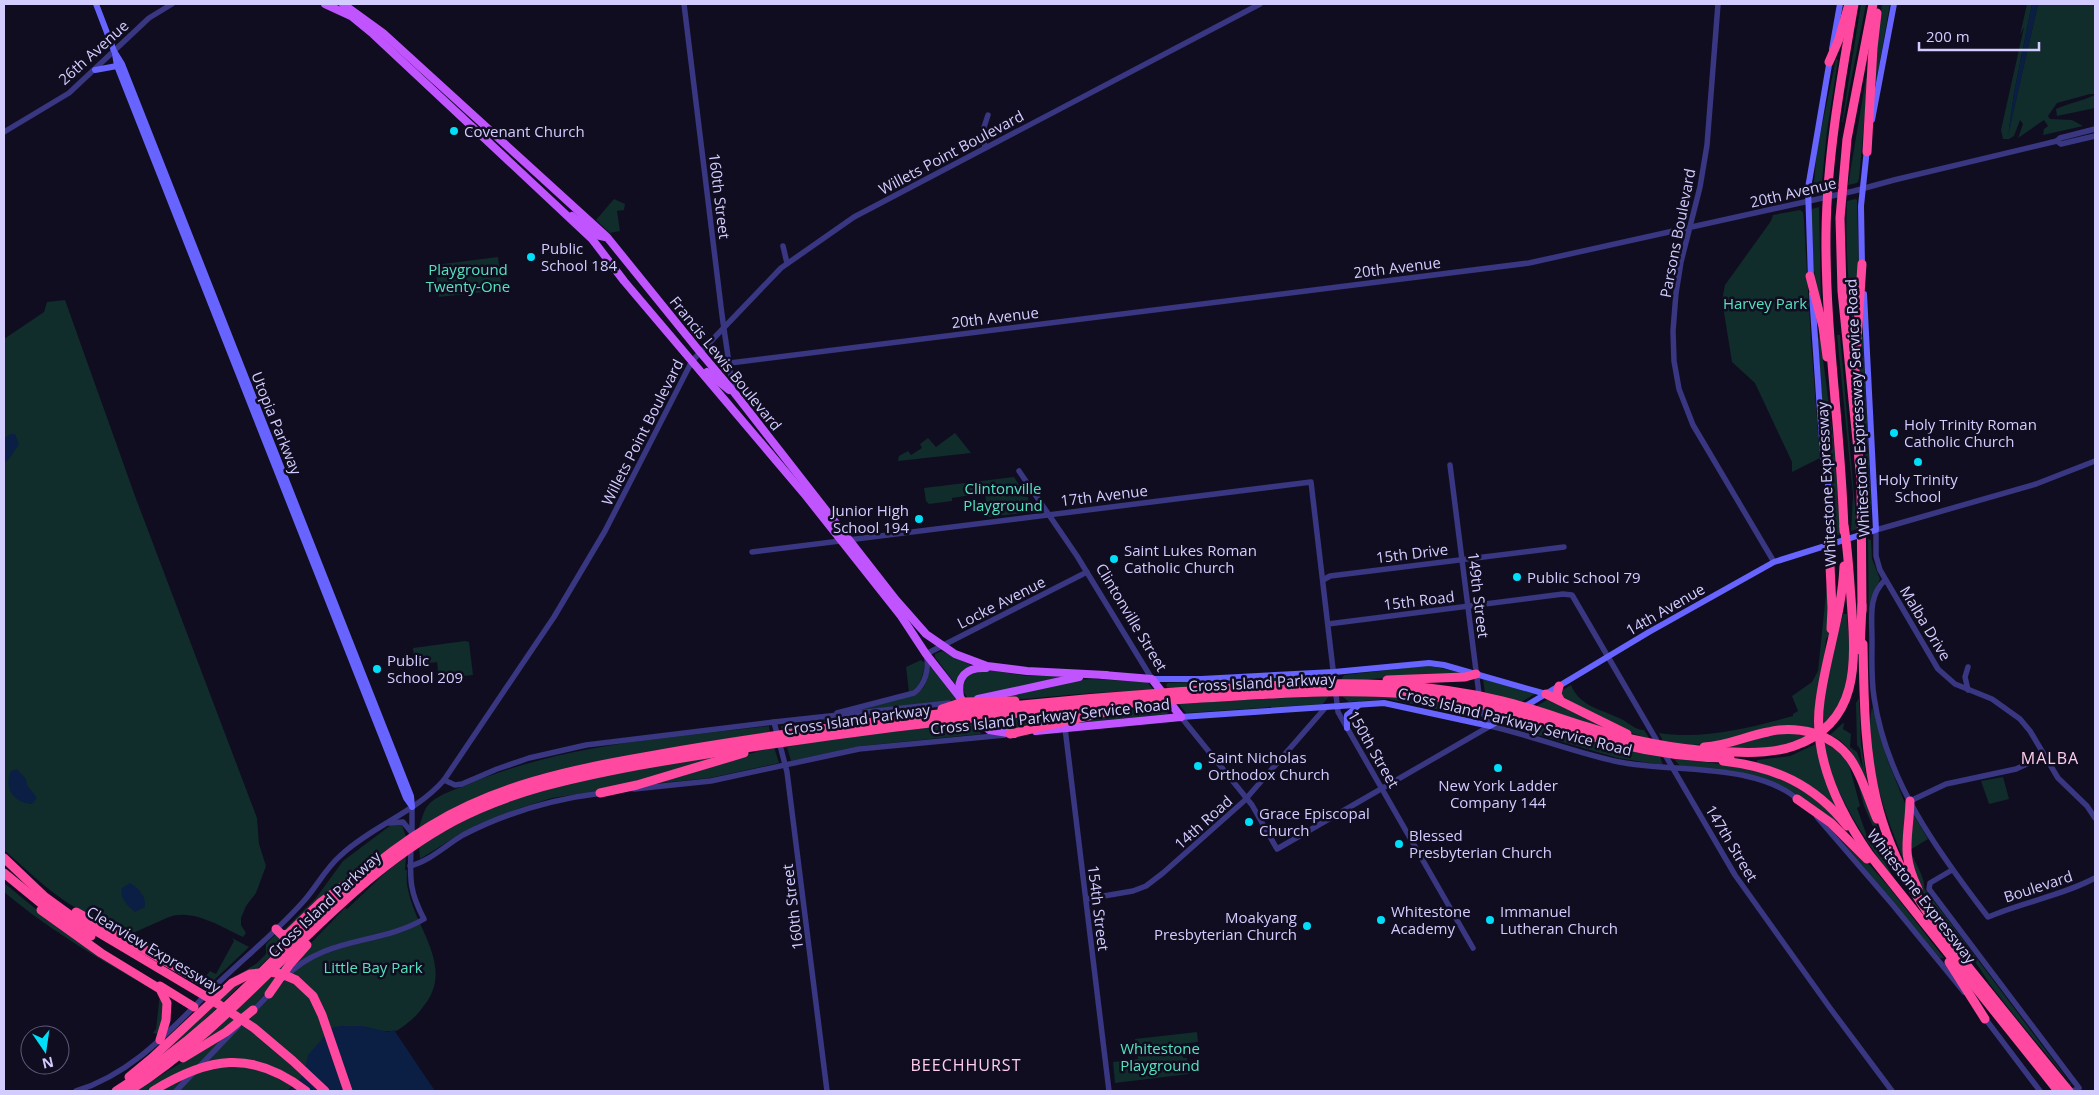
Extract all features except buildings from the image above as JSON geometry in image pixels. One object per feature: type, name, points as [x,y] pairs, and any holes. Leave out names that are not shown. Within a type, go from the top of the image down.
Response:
[{"type":"highway","points":[[1829,62],[1839,39],[1849,4]]},
{"type":"highway","name":"Whitestone Expressway","points":[[1854,4],[1834,130],[1826,217],[1827,284],[1844,526],[1844,574],[1840,608],[1822,687],[1816,731],[1824,740],[1826,767],[1838,799],[1869,854],[1936,940],[2026,1045]]},
{"type":"highway","name":"Whitestone Expressway","points":[[1873,4],[1848,132],[1840,211],[1842,284],[1862,495],[1864,724],[1868,760],[1881,817],[1893,851],[1906,878],[1928,916],[2026,1045]]},
{"type":"highway","points":[[1867,152],[1873,42],[1878,4]]},
{"type":"highway","points":[[1856,429],[1855,359],[1862,264]]},
{"type":"highway","points":[[1810,276],[1824,332],[1828,364],[1835,391]]},
{"type":"highway","points":[[1663,745],[1718,752],[1778,750],[1791,747],[1809,739],[1833,719],[1848,696],[1852,683],[1854,664],[1848,552],[1844,526]]},
{"type":"highway","points":[[1822,687],[1832,618],[1829,544]]},
{"type":"highway","points":[[1690,756],[1747,758],[1783,755],[1806,747],[1831,730],[1847,710],[1856,687],[1860,663],[1862,605]]},
{"type":"highway","points":[[1318,685],[1465,677],[1476,674]]},
{"type":"highway","name":"Cross Island Parkway","points":[[116,1091],[162,1060],[202,1028],[331,904],[403,843],[440,820],[478,801],[518,785],[554,774],[688,749],[860,724],[1060,701],[1211,690],[1318,685],[1390,685],[1455,691],[1504,702],[1602,731],[1663,745]]},
{"type":"highway","points":[[1559,686],[1557,694],[1560,700]]},
{"type":"highway","name":"Cross Island Parkway","points":[[129,1091],[179,1056],[216,1024],[332,912],[380,870],[413,846],[456,820],[487,805],[527,790],[602,772],[788,742],[997,715],[1178,700],[1346,692],[1423,695],[1485,705],[1620,744],[1690,756]]},
{"type":"highway","points":[[1546,694],[1643,741]]},
{"type":"highway","points":[[860,724],[942,709],[962,700],[1060,701]]},
{"type":"highway","points":[[1010,734],[1098,712],[1178,700]]},
{"type":"highway","points":[[1663,745],[1719,745],[1782,729],[1816,731]]},
{"type":"highway","points":[[1824,740],[1840,746],[1851,758],[1885,839],[1906,878]]},
{"type":"highway","points":[[600,793],[641,784],[788,742]]},
{"type":"highway","points":[[1690,756],[1754,766],[1792,779],[1831,808],[1869,854]]},
{"type":"highway","points":[[1797,799],[1840,831],[1895,889]]},
{"type":"highway","points":[[1910,801],[1906,844],[1908,864],[1924,900],[1957,953]]},
{"type":"highway","points":[[276,929],[282,935],[288,934],[329,896],[403,843]]},
{"type":"highway","name":"Clearview Expressway","points":[[4,858],[45,897],[74,918],[198,995]]},
{"type":"highway","points":[[269,994],[300,952],[380,870]]},
{"type":"highway","name":"Clearview Expressway","points":[[4,873],[73,925],[254,1028],[291,1063]]},
{"type":"highway","points":[[4,880],[35,906],[84,942],[194,1007]]},
{"type":"highway","points":[[35,886],[85,918],[214,988]]},
{"type":"highway","points":[[1936,940],[1985,1019]]},
{"type":"highway","points":[[108,1091],[152,1058],[226,987],[241,977],[256,972],[276,972],[293,978],[307,989],[320,1011],[348,1091]]},
{"type":"highway","points":[[149,981],[160,989],[166,998],[166,1020],[160,1040]]},
{"type":"highway","points":[[140,1084],[226,1032],[254,1010]]},
{"type":"highway","points":[[2026,1045],[2058,1091]]},
{"type":"highway","points":[[2026,1045],[2069,1091]]},
{"type":"highway","points":[[153,1091],[195,1069],[213,1064],[235,1063],[273,1071],[306,1091]]},
{"type":"highway","points":[[291,1063],[317,1091]]},
{"type":"highway","points":[[291,1063],[325,1091]]},
{"type":"main road","name":"Utopia Parkway","points":[[96,4],[114,51],[117,66],[406,798],[412,807]]},
{"type":"main road","name":"Francis Lewis Boulevard","points":[[325,4],[350,16],[373,34],[506,156],[592,239],[624,281],[914,622],[942,646],[961,657],[980,664],[1013,670],[1106,676]]},
{"type":"main road","name":"Francis Lewis Boulevard","points":[[343,4],[383,32],[608,238],[735,393],[781,453],[901,616],[926,654],[978,721],[989,730],[1010,734]]},
{"type":"main road","points":[[1829,544],[1828,484],[1823,455],[1810,276],[1808,202],[1813,151],[1840,4]]},
{"type":"main road","name":"Whitestone Expressway Service Road","points":[[1872,532],[1860,227],[1862,189],[1867,152],[1894,4]]},
{"type":"main road","name":"Utopia Parkway","points":[[114,51],[122,64],[318,559],[411,796],[412,807]]},
{"type":"main road","points":[[95,70],[117,66]]},
{"type":"main road","points":[[564,214],[573,216],[597,236],[608,238]]},
{"type":"main road","points":[[661,323],[668,325],[678,332],[693,350],[700,352]]},
{"type":"main road","points":[[692,361],[700,363],[713,378],[735,393]]},
{"type":"main road","points":[[742,421],[749,422],[760,435],[781,453]]},
{"type":"main road","name":"14th Avenue","points":[[1490,726],[1608,656],[1774,562],[1872,532]]},
{"type":"main road","name":"Cross Island Parkway Service Road","points":[[962,700],[1065,679],[1106,676],[1152,679],[1201,679],[1334,675],[1425,662],[1440,664],[1546,694]]},
{"type":"main road","points":[[962,700],[960,681],[968,670],[982,668],[1013,670]]},
{"type":"main road","name":"Clintonville Street","points":[[1152,679],[1181,717]]},
{"type":"main road","name":"Cross Island Parkway Service Road","points":[[1010,734],[1181,717],[1394,704],[1490,726]]},
{"type":"main road","points":[[1347,728],[1347,716],[1360,705]]},
{"type":"street","name":"26th Avenue","points":[[4,132],[68,93],[155,13],[172,4]]},
{"type":"street","name":"160th Street","points":[[684,4],[724,327],[735,393]]},
{"type":"street","name":"Willets Point Boulevard","points":[[444,780],[554,617],[605,531],[692,361],[787,263],[854,217],[1252,6],[1260,4]]},
{"type":"street","name":"Parsons Boulevard","points":[[1718,4],[1707,145],[1681,262],[1674,321],[1674,361],[1678,389],[1693,425],[1774,562]]},
{"type":"street","points":[[985,148],[983,130],[988,115]]},
{"type":"street","name":"20th Avenue","points":[[2057,142],[2060,138],[2095,129]]},
{"type":"street","name":"20th Avenue","points":[[730,363],[1529,263],[1848,193],[1887,181],[2057,142],[2061,144],[2095,136]]},
{"type":"street","points":[[783,246],[787,263]]},
{"type":"street","name":"14th Avenue","points":[[1872,532],[2036,484],[2095,461]]},
{"type":"street","name":"149th Street","points":[[1450,465],[1480,710],[1490,726]]},
{"type":"street","name":"Clintonville Street","points":[[1018,471],[1088,572],[1152,679]]},
{"type":"street","name":"17th Avenue","points":[[752,552],[1311,482]]},
{"type":"street","name":"150th Street","points":[[1311,482],[1337,707],[1347,728],[1473,948]]},
{"type":"street","name":"Whitestone Expressway Service Road","points":[[1872,532],[1876,559],[1885,580]]},
{"type":"street","name":"15th Drive","points":[[1323,580],[1330,576],[1564,547]]},
{"type":"street","name":"Locke Avenue","points":[[926,654],[1088,572]]},
{"type":"street","points":[[1885,580],[1876,590],[1872,608],[1874,696],[1878,720],[1888,753],[1910,801],[1952,870],[1931,882],[1929,886],[1931,892],[2079,1088],[2073,1091]]},
{"type":"street","name":"Malba Drive","points":[[1885,580],[1930,657],[1945,677],[1968,690],[1992,699],[2017,716],[2030,731],[2058,778],[2088,806],[2095,818]]},
{"type":"street","name":"15th Road","points":[[1328,624],[1563,594],[1572,595]]},
{"type":"street","name":"147th Street","points":[[1572,595],[1735,875],[1892,1091]]},
{"type":"street","name":"Cross Island Parkway Service Road","points":[[820,717],[916,693],[926,675],[928,664],[926,654]]},
{"type":"street","points":[[1968,667],[1965,677],[1968,690]]},
{"type":"street","name":"Cross Island Parkway Service Road","points":[[444,780],[455,785],[462,784],[529,758],[586,745],[962,700]]},
{"type":"street","name":"14th Road","points":[[1086,899],[1124,894],[1152,882],[1195,846],[1247,798],[1326,707]]},
{"type":"street","name":"Clintonville Street","points":[[1181,717],[1247,798],[1277,849]]},
{"type":"street","name":"160th Street","points":[[774,722],[786,765],[827,1091]]},
{"type":"street","name":"14th Avenue","points":[[1277,849],[1490,726]]},
{"type":"street","name":"Cross Island Parkway Service Road","points":[[1490,726],[1614,761],[1738,775],[1764,781],[1797,799]]},
{"type":"street","name":"154th Street","points":[[1065,728],[1109,1091]]},
{"type":"street","name":"Cross Island Parkway Service Road","points":[[410,866],[420,863],[461,836],[506,816],[553,801],[600,793],[704,782],[863,748],[1010,734]]},
{"type":"street","points":[[1910,801],[1946,784],[2016,769],[2044,756]]},
{"type":"street","points":[[76,1091],[124,1070],[160,1040],[305,900],[338,857],[382,825],[430,795],[444,780]]},
{"type":"street","points":[[1797,799],[1819,819],[1892,904],[1985,1019],[2040,1091]]},
{"type":"street","name":"Utopia Parkway","points":[[269,994],[296,966],[312,956],[338,946],[394,931],[424,920],[411,888],[412,807]]},
{"type":"street","points":[[382,825],[402,822],[408,826],[412,833]]},
{"type":"street","name":"Boulevard","points":[[1952,870],[1988,917],[2010,908],[2073,889],[2095,878]]},
{"type":"street","points":[[176,1091],[269,994]]},
{"type":"green space","points":[[1861,4],[1866,4],[1842,122]]},
{"type":"green space","points":[[1882,4],[1890,4],[1876,83],[1873,83]]},
{"type":"green space","points":[[2027,4],[2032,4],[2014,93],[2009,130],[2038,4],[2095,4],[2095,94],[2057,103],[2048,116],[2050,119],[2072,120],[2083,126],[2043,135],[2044,129],[2048,126],[2044,120],[2018,138],[2023,124],[2020,120],[2014,136],[2009,139],[2003,139],[2001,130],[2024,27],[2020,35]]},
{"type":"green space","points":[[1836,59],[1838,60],[1827,131],[1821,191],[1813,193],[1817,149]]},
{"type":"green space","points":[[1866,78],[1868,79],[1859,179],[1857,183],[1848,185]]},
{"type":"green space","points":[[2095,95],[2095,108],[2057,116],[2056,109]]},
{"type":"green space","points":[[614,199],[625,204],[624,210],[617,211],[620,231],[610,233],[596,220]]},
{"type":"green space","points":[[1857,200],[1859,271],[1855,318],[1852,319],[1847,260],[1846,216],[1847,201]]},
{"type":"green space","points":[[1819,207],[1821,301],[1814,271],[1811,215],[1812,209]]},
{"type":"green space","name":"Harvey Park","points":[[1800,210],[1803,212],[1804,220],[1820,458],[1792,472],[1792,462],[1755,383],[1732,362],[1722,300],[1725,285],[1771,221],[1773,215]]},
{"type":"green space","name":"Playground Twenty-One","points":[[498,257],[502,290],[439,297],[435,265]]},
{"type":"green space","points":[[65,300],[135,496],[257,818],[259,844],[266,866],[256,893],[246,906],[241,918],[241,925],[246,933],[243,937],[207,920],[187,915],[169,917],[133,933],[91,909],[93,916],[68,903],[46,887],[4,850],[4,339],[44,312],[47,302]]},
{"type":"green space","points":[[1861,332],[1863,338],[1871,502],[1871,523],[1868,525],[1864,428],[1859,372]]},
{"type":"green space","points":[[1820,335],[1834,445],[1841,534],[1831,537],[1818,339]]},
{"type":"green space","points":[[1837,335],[1840,335],[1857,529],[1851,531],[1853,495]]},
{"type":"green space","points":[[955,433],[971,453],[898,461],[899,456],[908,451],[911,455],[922,448],[920,444],[928,438],[936,447]]},
{"type":"green space","name":"Clintonville Playground","points":[[1014,477],[1020,486],[1022,496],[1028,497],[1030,512],[988,517],[985,493],[952,498],[952,501],[929,504],[926,501],[924,488]]},
{"type":"green space","points":[[1868,539],[1871,540],[1872,559],[1880,579],[1870,607],[1869,637]]},
{"type":"green space","points":[[1827,584],[1830,634],[1826,639],[1817,731],[1809,729],[1710,744],[1692,745],[1663,741],[1659,733],[1692,735],[1726,732],[1793,716],[1798,711],[1792,696],[1812,682],[1818,671]]},
{"type":"green space","points":[[1843,614],[1847,614],[1850,659],[1842,704],[1823,726],[1822,712],[1825,684]]},
{"type":"green space","points":[[469,642],[473,675],[439,679],[437,662],[415,665],[413,648]]},
{"type":"green space","points":[[942,651],[971,665],[956,685],[935,657],[935,654]]},
{"type":"green space","points":[[921,660],[925,663],[921,680],[909,692],[906,667]]},
{"type":"green space","points":[[931,665],[958,700],[852,711],[916,695],[924,687]]},
{"type":"green space","points":[[1424,666],[1462,673],[1341,680],[1344,675]]},
{"type":"green space","points":[[988,670],[1027,676],[1057,676],[1058,678],[968,699],[961,688],[968,672]]},
{"type":"green space","points":[[1324,676],[1327,680],[1168,689],[1166,685],[1168,683]]},
{"type":"green space","points":[[1093,679],[1147,682],[1154,690],[1023,699],[994,697],[1074,680]]},
{"type":"green space","points":[[1483,679],[1535,694],[1521,702],[1485,693]]},
{"type":"green space","points":[[1571,685],[1586,703],[1621,719],[1635,728],[1644,730],[1650,739],[1625,731],[1561,698],[1561,691]]},
{"type":"green space","points":[[1341,695],[1408,698],[1458,704],[1475,707],[1475,717],[1388,699],[1349,702]]},
{"type":"green space","points":[[1329,696],[1323,704],[1186,713],[1178,703]]},
{"type":"green space","points":[[1550,698],[1605,728],[1535,707]]},
{"type":"green space","points":[[1859,698],[1861,744],[1868,786],[1858,763],[1849,749],[1830,735],[1844,724],[1843,729],[1851,734],[1850,747],[1857,752],[1863,769],[1860,749],[1857,745],[1856,703]]},
{"type":"green space","points":[[1164,705],[1168,712],[1167,714],[1058,725],[1102,714]]},
{"type":"green space","points":[[1872,707],[1888,761],[1906,806],[1903,858],[1889,823],[1877,784],[1871,744],[1870,725]]},
{"type":"green space","points":[[1101,710],[1022,729],[996,729],[985,720]]},
{"type":"green space","points":[[901,711],[819,723],[782,731],[781,726]]},
{"type":"green space","points":[[1517,717],[1604,745],[1660,756],[1663,765],[1618,758],[1507,726],[1508,723]]},
{"type":"green space","points":[[974,722],[981,734],[861,746],[791,761],[787,747],[817,741]]},
{"type":"green space","points":[[769,726],[770,732],[669,749],[538,775],[499,788],[466,803],[418,830],[425,809],[439,796],[507,770],[543,759],[618,744]]},
{"type":"green space","points":[[1774,732],[1810,735],[1772,749],[1724,750],[1735,743]]},
{"type":"green space","points":[[1824,739],[1847,757],[1860,806],[1857,808],[1869,842],[1878,838],[1864,806],[1854,768],[1878,828],[1880,839],[1876,846],[1897,884],[1852,817],[1830,770]]},
{"type":"green space","points":[[1818,743],[1837,804],[1837,813],[1830,806],[1757,763],[1757,760],[1790,756]]},
{"type":"green space","points":[[774,747],[779,763],[710,778],[641,785]]},
{"type":"green space","points":[[731,754],[611,789],[552,798],[520,808],[457,836],[420,859],[419,846],[467,819],[518,797],[597,776]]},
{"type":"green space","points":[[1674,759],[1735,766],[1773,777],[1792,785],[1831,812],[1860,849],[1816,809],[1793,792],[1763,778],[1680,766]]},
{"type":"green space","points":[[2003,777],[2009,799],[1989,804],[1981,781]]},
{"type":"green space","points":[[1913,814],[1928,839],[1910,850],[1922,875],[1924,888],[2071,1084],[2063,1091],[2057,1091],[2070,1083],[2001,999],[1974,960],[1938,918],[1918,884],[1908,846]]},
{"type":"green space","points":[[391,825],[402,825],[406,837],[332,891],[286,931],[285,929],[316,898],[343,861]]},
{"type":"green space","points":[[1829,826],[1859,853],[1889,887],[1944,958],[1940,958]]},
{"type":"green space","name":"Little Bay Park","points":[[406,856],[407,887],[435,963],[436,977],[432,992],[418,1014],[398,1030],[385,1031],[349,1026],[331,1029],[301,1079],[287,1091],[179,1091],[293,972],[287,971],[304,950],[345,908],[347,909]]},
{"type":"green space","points":[[4,883],[74,938],[143,979],[160,994],[41,921],[4,892]]},
{"type":"green space","points":[[318,910],[199,1025],[165,1052],[226,992],[243,980],[240,974],[257,963],[266,954],[266,944],[276,934],[278,935]]},
{"type":"green space","points":[[232,938],[249,947],[212,982],[134,939],[157,947],[156,951],[206,976],[210,971],[216,974],[234,941]]},
{"type":"green space","points":[[292,956],[272,984],[242,1018],[229,1028],[201,1042]]},
{"type":"green space","points":[[160,994],[164,999],[161,1026],[157,1034],[153,1033],[156,1029]]},
{"type":"green space","points":[[230,1032],[173,1091],[158,1091],[163,1082],[148,1091],[136,1091]]},
{"type":"green space","name":"Whitestone Playground","points":[[1197,1032],[1198,1042],[1181,1044],[1183,1058],[1187,1058],[1189,1074],[1115,1083],[1113,1062],[1138,1059],[1135,1039]]},
{"type":"water","points":[[2032,4],[2038,4],[2008,136],[2014,93]]},
{"type":"water","points":[[10,434],[15,434],[19,444],[4,463],[4,439]]},
{"type":"water","points":[[17,769],[26,779],[27,785],[37,798],[32,804],[15,798],[9,789],[8,783],[11,771]]},
{"type":"water","points":[[130,883],[141,893],[145,903],[145,907],[135,912],[127,904],[121,892],[122,888]]},
{"type":"water","points":[[339,1026],[363,1026],[388,1032],[394,1030],[435,1091],[287,1091],[294,1087],[304,1074],[308,1055],[331,1029]]},
{"type":"place","name":"Covenant Church","points":[[454,131]]},
{"type":"place","name":"Public School 184","points":[[531,257]]},
{"type":"place","name":"Holy Trinity Roman Catholic Church","points":[[1894,433]]},
{"type":"place","name":"Holy Trinity School","points":[[1918,462]]},
{"type":"place","name":"Junior High School 194","points":[[919,519]]},
{"type":"place","name":"Saint Lukes Roman Catholic Church","points":[[1114,559]]},
{"type":"place","name":"Public School 79","points":[[1517,577]]},
{"type":"place","name":"Public School 209","points":[[377,669]]},
{"type":"place","name":"Saint Nicholas Orthodox Church","points":[[1198,766]]},
{"type":"place","name":"New York Ladder Company 144","points":[[1498,768]]},
{"type":"place","name":"Grace Episcopal Church","points":[[1249,822]]},
{"type":"place","name":"Blessed Presbyterian Church","points":[[1399,844]]},
{"type":"place","name":"Whitestone Academy","points":[[1381,920]]},
{"type":"place","name":"Immanuel Lutheran Church","points":[[1490,920]]},
{"type":"place","name":"Moakyang Presbyterian Church","points":[[1307,926]]},
{"type":"district","name":"MALBA","points":[[2050,758]]},
{"type":"district","name":"BEECHHURST","points":[[966,1065]]}]
